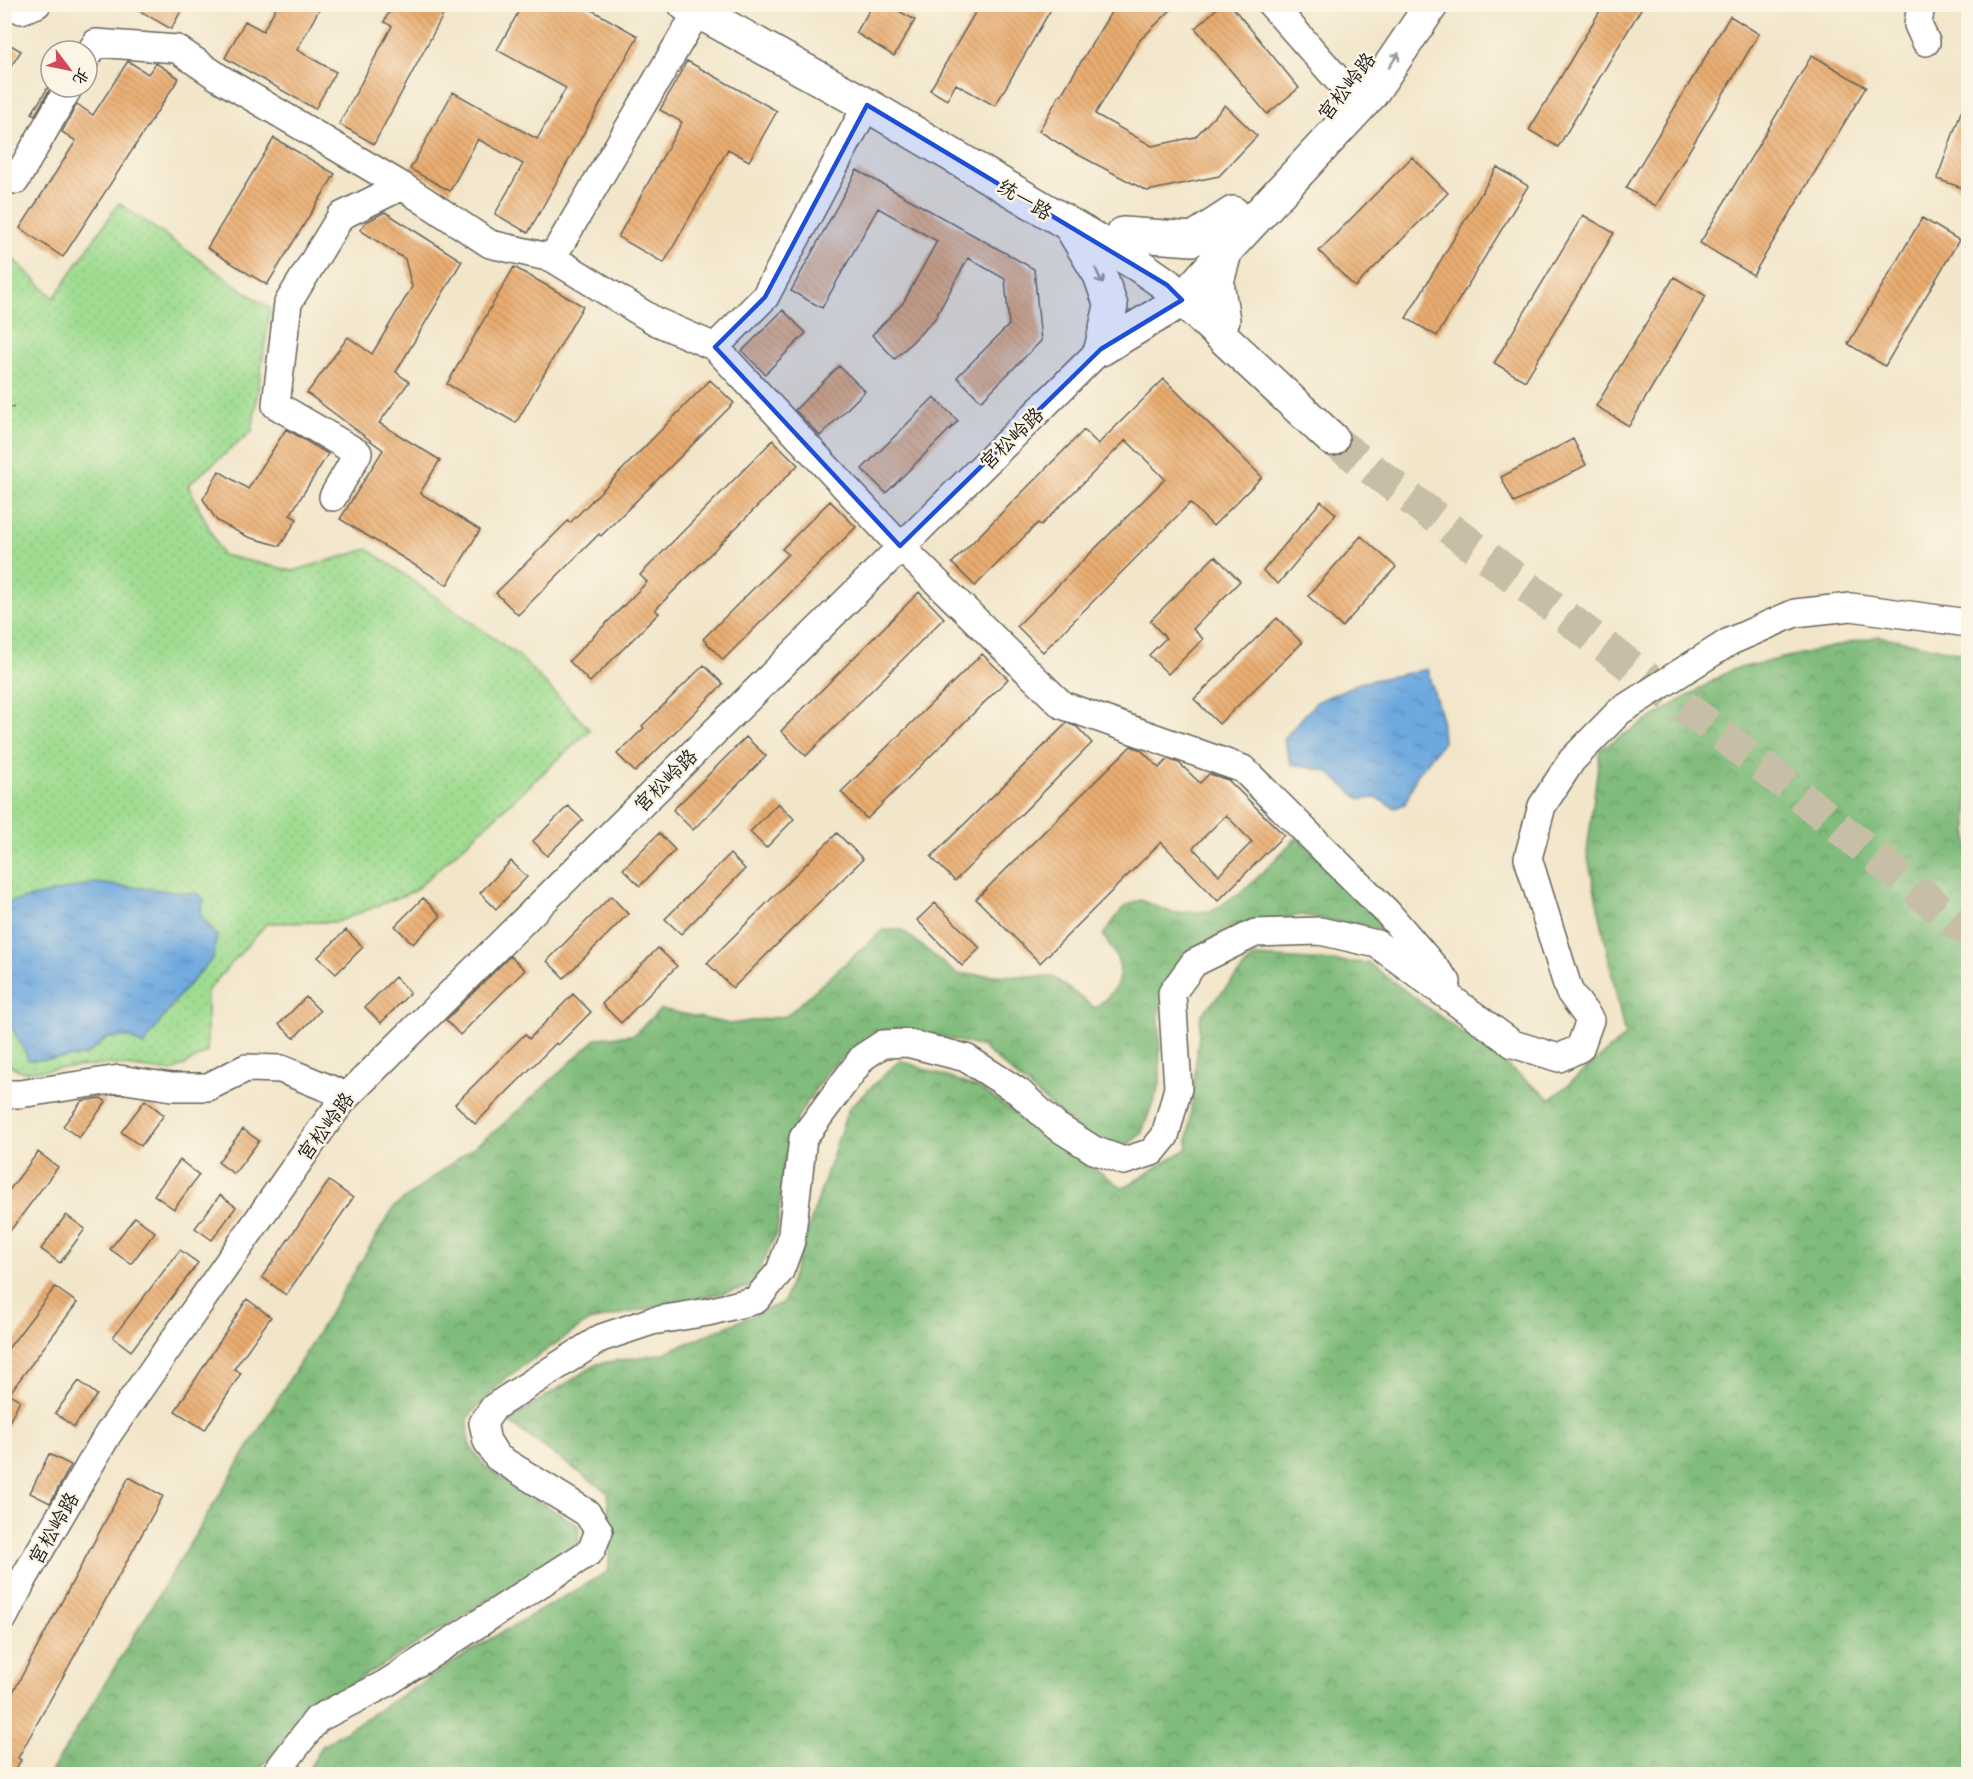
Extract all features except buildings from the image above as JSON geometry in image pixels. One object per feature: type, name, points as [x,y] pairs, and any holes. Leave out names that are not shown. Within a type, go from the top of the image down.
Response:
[{"type":"main road","name":"宫松岭路","points":[[1101,349],[1179,288],[1233,213],[1331,108],[1359,92],[1405,4]]},
{"type":"main road","points":[[1179,288],[1227,249],[1432,4]]},
{"type":"main road","name":"统一路","points":[[701,7],[1013,167],[1139,243],[1179,288],[1334,431],[1222,320],[1179,288],[701,7]]},
{"type":"main road","points":[[1123,234],[1193,239],[1233,213]]},
{"type":"main road","points":[[1070,225],[1100,275],[1111,306],[1101,349]]},
{"type":"main road","points":[[1222,320],[1217,282],[1227,249]]},
{"type":"street","points":[[13,4],[21,10],[37,4]]},
{"type":"street","points":[[1271,4],[1359,92]]},
{"type":"street","points":[[1921,4],[1918,25],[1926,42]]},
{"type":"street","points":[[552,258],[701,7]]},
{"type":"street","points":[[99,43],[177,49],[218,77],[402,186],[489,244],[552,258],[655,321],[715,347],[900,546],[1062,705],[1243,769],[1387,912],[1456,993],[1513,1044]]},
{"type":"street","points":[[4,179],[16,180],[62,99]]},
{"type":"street","points":[[715,347],[765,297],[867,105]]},
{"type":"street","points":[[333,497],[358,453],[276,405],[288,303],[341,216],[402,186]]},
{"type":"street","name":"宫松岭路","points":[[4,1617],[24,1578],[108,1434],[344,1099],[1101,349]]},
{"type":"street","points":[[275,1774],[317,1719],[386,1684],[591,1551],[599,1531],[587,1513],[497,1457],[487,1441],[483,1423],[494,1407],[601,1338],[652,1321],[708,1312],[756,1300],[780,1271],[791,1241],[803,1138],[863,1058],[883,1044],[907,1043],[966,1058],[1019,1092],[1056,1126],[1094,1150],[1124,1161],[1152,1152],[1165,1136],[1178,1088],[1172,993],[1194,963],[1255,933],[1320,931],[1377,944],[1513,1044],[1559,1058],[1580,1048],[1590,1020],[1569,991],[1528,858],[1542,806],[1572,760],[1620,711],[1729,642],[1795,613],[1851,607],[1968,623]]},
{"type":"street","points":[[4,1094],[20,1094],[119,1079],[172,1086],[208,1087],[246,1068],[281,1069],[334,1091],[344,1099]]},
{"type":"path","points":[[4,398],[15,411]]},
{"type":"highlighted area","points":[[867,105],[1167,285],[1182,300],[1101,349],[900,546],[715,347],[765,297]]},
{"type":"green space","points":[[119,203],[270,309],[252,431],[188,485],[222,555],[293,571],[368,549],[519,656],[590,730],[414,891],[337,922],[267,923],[207,991],[207,1052],[172,1072],[110,1064],[23,1072],[5,1063],[4,250],[54,298]]},
{"type":"green space","points":[[1879,636],[1968,654],[1968,1774],[306,1774],[322,1746],[490,1639],[609,1571],[608,1493],[507,1421],[597,1364],[664,1353],[784,1302],[848,1109],[900,1060],[980,1089],[1123,1188],[1187,1149],[1201,1015],[1254,957],[1368,963],[1551,1099],[1625,1036],[1587,853],[1600,749],[1731,670]]},
{"type":"green space","points":[[1297,837],[1419,956],[1376,929],[1301,915],[1230,927],[1177,964],[1159,1011],[1160,1084],[1141,1134],[1127,1145],[1092,1141],[982,1047],[902,1027],[872,1032],[828,1070],[798,1116],[784,1162],[777,1232],[751,1287],[589,1321],[507,1377],[468,1417],[469,1444],[486,1468],[579,1526],[579,1545],[310,1709],[255,1774],[50,1774],[394,1207],[500,1127],[597,1038],[633,1035],[661,1009],[730,1024],[786,1016],[883,930],[902,930],[957,974],[1053,977],[1095,1008],[1110,995],[1119,978],[1118,960],[1103,935],[1124,907],[1140,900],[1173,913],[1212,911],[1249,886]]},
{"type":"water","points":[[1427,669],[1441,716],[1443,742],[1417,775],[1405,804],[1395,808],[1376,798],[1360,799],[1326,771],[1291,764],[1284,739],[1316,702],[1359,683]]},
{"type":"water","points":[[94,883],[198,894],[204,899],[200,915],[217,935],[213,958],[179,996],[143,1046],[129,1037],[107,1038],[85,1056],[29,1060],[7,1018],[5,1008],[5,903]]},
{"type":"tunnel","points":[[1332,439],[1773,774],[1968,932]]}]
